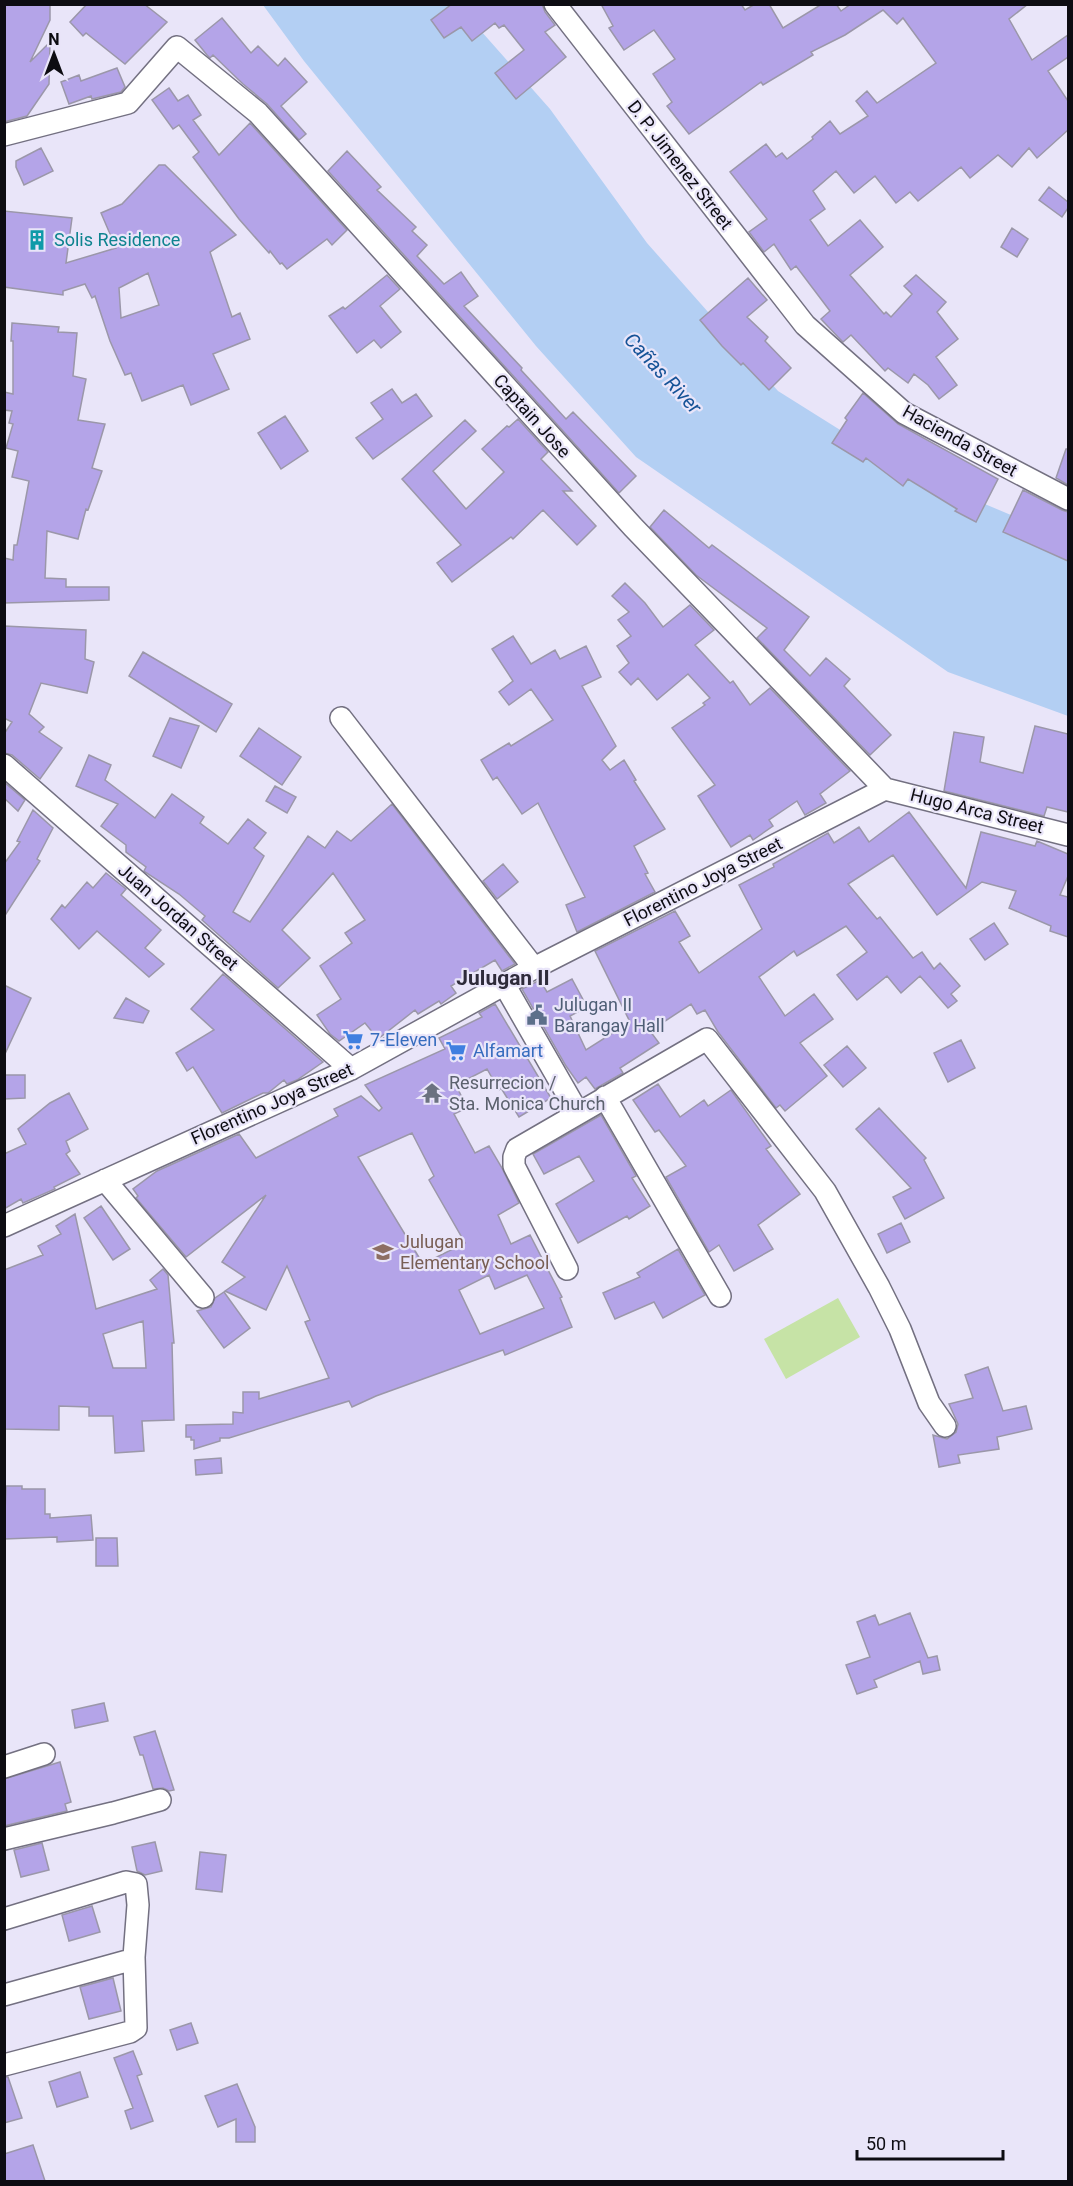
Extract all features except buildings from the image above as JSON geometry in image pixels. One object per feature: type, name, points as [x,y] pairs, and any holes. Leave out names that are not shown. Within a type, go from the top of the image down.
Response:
[{"type":"street","name":"D. P. Jimenez Street","points":[[555,4],[805,326]]},
{"type":"street","name":"Captain Jose","points":[[4,135],[128,104],[177,47],[258,113],[633,527],[885,789]]},
{"type":"street","name":"Hacienda Street","points":[[805,326],[904,413],[1068,499]]},
{"type":"street","points":[[341,718],[534,968]]},
{"type":"street","name":"Juan Jordan Street","points":[[4,765],[351,1069]]},
{"type":"street","name":"Hugo Arca Street","points":[[885,789],[1068,835]]},
{"type":"street","name":"Florentino Joya Street","points":[[4,1226],[351,1069],[534,968],[885,789]]},
{"type":"street","points":[[504,984],[578,1113]]},
{"type":"street","points":[[567,1269],[514,1166],[517,1149],[707,1039],[825,1191],[879,1287],[903,1337],[929,1403],[945,1426]]},
{"type":"street","points":[[605,1097],[720,1296]]},
{"type":"street","points":[[105,1180],[203,1297]]},
{"type":"street","points":[[4,1767],[44,1754]]},
{"type":"street","points":[[4,1839],[160,1800]]},
{"type":"street","points":[[4,1919],[131,1882],[136,1884],[138,1905],[134,1959],[137,2023],[134,2029],[4,2065]]},
{"type":"street","points":[[4,1995],[134,1959]]},
{"type":"green space","points":[[838,1298],[860,1337],[786,1379],[764,1339]]},
{"type":"water","name":"Cañas River","points":[[263,5],[458,5],[550,109],[647,243],[778,391],[904,470],[1068,539],[1068,716],[948,672],[636,457],[536,346],[304,61]]},
{"type":"place","name":"Solis Residence","points":[[37,240]]},
{"type":"place","name":"Julugan II Barangay Hall","points":[[537,1015]]},
{"type":"place","name":"7-Eleven","points":[[353,1040]]},
{"type":"place","name":"Alfamart","points":[[456,1051]]},
{"type":"place","name":"Resurrecion / Sta. Monica Church","points":[[432,1093]]},
{"type":"place","name":"Julugan Elementary School","points":[[383,1252]]},
{"type":"district","name":"Julugan II","points":[[503,978]]}]
